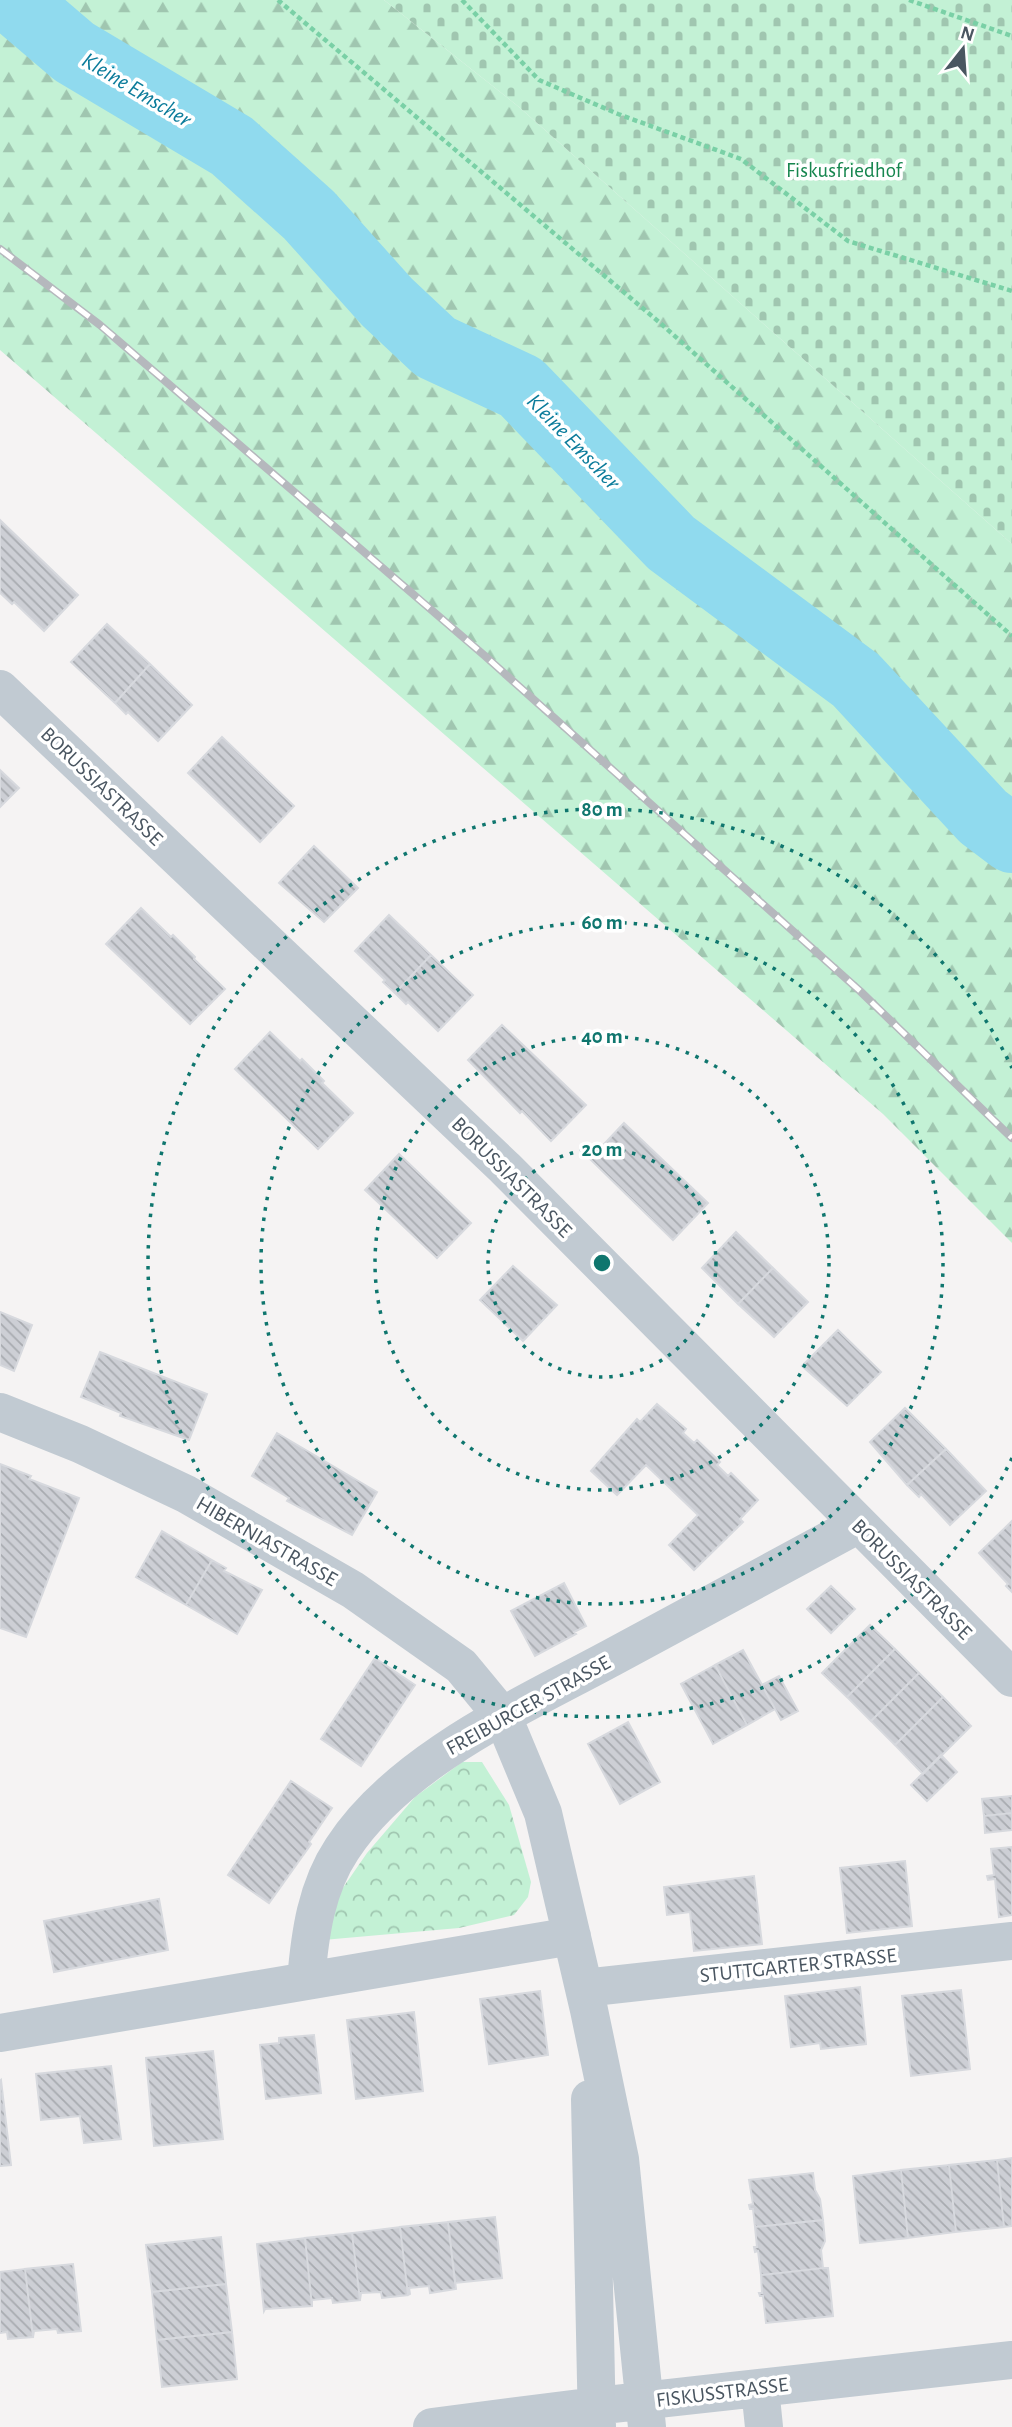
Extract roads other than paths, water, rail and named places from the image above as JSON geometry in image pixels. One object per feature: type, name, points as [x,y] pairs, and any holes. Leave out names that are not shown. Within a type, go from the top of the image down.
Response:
[{"type":"street","name":"BORUSSIASTRASSE","points":[[0,689],[505,1168],[1012,1678]]},
{"type":"street","name":"HIBERNIASTRASSE","points":[[0,1412],[80,1444],[186,1494],[353,1590],[461,1665],[503,1717]]},
{"type":"street","name":"FREIBURGER STRASSE","points":[[306,1980],[310,1933],[322,1889],[341,1850],[369,1813],[426,1764],[503,1717],[857,1525]]},
{"type":"street","points":[[503,1717],[543,1813],[587,1999],[620,2159],[646,2414]]},
{"type":"street","points":[[0,2034],[572,1936]]},
{"type":"street","name":"STUTTGARTER STRASSE","points":[[587,1999],[1012,1941]]},
{"type":"street","points":[[587,1999],[597,2416]]},
{"type":"street","name":"FISKUSSTRASSE","points":[[432,2427],[646,2414],[760,2388],[1012,2360]]},
{"type":"street","points":[[760,2388],[764,2427]]},
{"type":"waterway","name":"Kleine Emscher","points":[[13,0],[74,52],[232,146],[309,215],[387,302],[435,347],[521,387],[671,543],[856,680],[983,817],[1012,839]]},
{"type":"railway","points":[[0,249],[100,325],[485,656],[860,991],[1012,1138]]},
{"type":"park label","name":"Fiskusfriedhof","points":[[844,170]]}]
